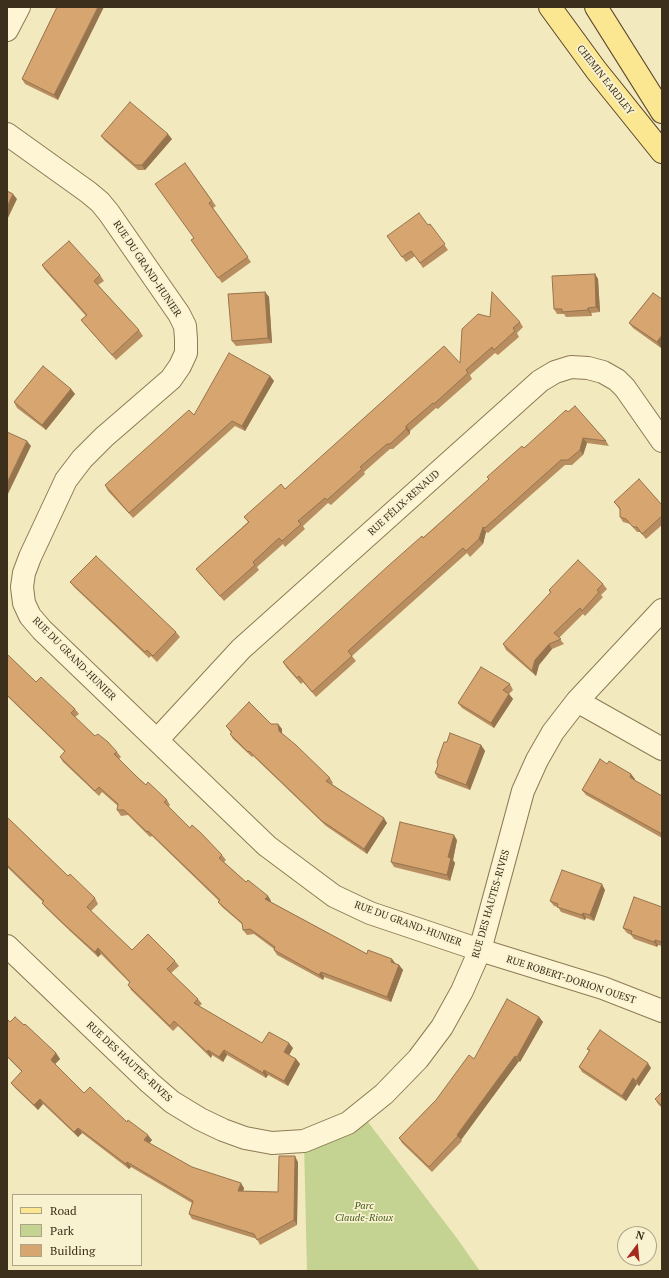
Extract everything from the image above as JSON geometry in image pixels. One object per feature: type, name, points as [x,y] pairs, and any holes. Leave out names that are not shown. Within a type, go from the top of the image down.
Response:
[{"type":"main road","name":"CHEMIN EARDLEY","points":[[550,7],[596,70],[662,152]]},
{"type":"main road","points":[[596,7],[662,112]]},
{"type":"street","points":[[7,30],[19,7]]},
{"type":"street","name":"RUE DU GRAND-HUNIER","points":[[7,134],[100,202],[110,214],[179,314],[185,326],[186,339],[186,352],[180,366],[171,379],[104,437],[82,459],[66,480],[24,573],[22,588],[24,603],[30,616],[42,630],[268,846],[334,896],[370,913],[480,950]]},
{"type":"street","name":"RUE FÉLIX-RENAUD","points":[[157,740],[241,649],[540,381],[555,372],[571,367],[588,368],[603,372],[617,380],[662,441]]},
{"type":"street","name":"RUE DES HAUTES-RIVES","points":[[7,946],[150,1084],[172,1102],[200,1119],[245,1138],[272,1143],[304,1142],[348,1123],[384,1094],[418,1059],[442,1027],[462,991],[480,950],[523,791],[537,760],[553,732],[577,701],[662,610]]},
{"type":"street","points":[[577,701],[662,749]]},
{"type":"street","name":"RUE ROBERT-DORION OUEST","points":[[480,950],[603,988],[662,1011]]},
{"type":"green space","name":"Parc Claude-Rioux","points":[[361,1113],[456,1237],[480,1271],[307,1271],[304,1142]]},
{"type":"building","points":[[57,7],[98,7],[54,95],[22,79]]},
{"type":"building","points":[[130,102],[168,134],[142,165],[135,165],[101,136]]},
{"type":"building","points":[[185,163],[212,201],[209,203],[248,257],[218,278],[191,240],[194,238],[155,184]]},
{"type":"building","points":[[7,191],[13,194],[7,207]]},
{"type":"building","points":[[419,213],[428,225],[430,224],[445,244],[420,263],[411,251],[402,257],[387,236]]},
{"type":"building","points":[[69,241],[100,275],[94,281],[139,330],[112,355],[81,320],[87,315],[42,265]]},
{"type":"building","points":[[595,274],[596,307],[588,308],[588,310],[562,312],[562,309],[554,309],[552,276]]},
{"type":"building","points":[[265,292],[268,338],[232,341],[228,294]]},
{"type":"building","points":[[492,292],[520,322],[513,328],[515,331],[494,350],[492,347],[466,370],[468,373],[434,404],[433,403],[406,426],[406,429],[390,444],[387,444],[360,467],[362,469],[327,500],[325,498],[298,521],[301,524],[282,541],[279,538],[253,562],[255,565],[220,596],[196,569],[249,522],[244,517],[281,484],[285,489],[444,346],[460,363],[462,329],[478,314],[490,317]]},
{"type":"building","points":[[653,293],[662,299],[662,335],[657,342],[629,323]]},
{"type":"building","points":[[229,353],[270,376],[242,426],[232,421],[129,513],[105,485],[189,410],[194,415]]},
{"type":"building","points":[[43,366],[71,389],[42,425],[14,402]]},
{"type":"building","points":[[575,406],[606,441],[583,438],[580,450],[568,460],[561,460],[485,528],[483,527],[479,539],[466,551],[463,548],[348,651],[352,656],[312,692],[299,676],[297,678],[283,662],[387,567],[422,536],[423,538],[489,479],[487,477],[522,446],[524,448],[566,410],[568,412]]},
{"type":"building","points":[[7,432],[27,441],[7,483]]},
{"type":"building","points":[[639,479],[662,505],[662,516],[642,534],[637,527],[633,527],[626,519],[620,517],[620,508],[614,502]]},
{"type":"building","points":[[96,556],[176,632],[153,656],[147,650],[145,652],[70,582]]},
{"type":"building","points":[[578,560],[603,584],[597,590],[599,592],[582,611],[580,608],[554,633],[561,639],[549,644],[535,660],[532,671],[503,644],[551,592],[549,590]]},
{"type":"building","points":[[7,654],[36,682],[41,677],[75,709],[71,713],[95,736],[98,734],[108,742],[117,752],[114,754],[139,779],[146,785],[148,782],[167,800],[164,802],[190,828],[192,825],[201,833],[222,855],[219,858],[246,882],[248,880],[268,896],[265,899],[367,954],[368,950],[392,959],[391,962],[399,965],[387,997],[321,972],[319,975],[274,950],[275,947],[250,929],[243,930],[242,923],[218,902],[220,900],[148,831],[147,832],[124,810],[117,810],[118,804],[99,787],[95,791],[60,757],[65,751],[7,695]]},
{"type":"building","points":[[481,667],[510,684],[503,690],[509,694],[491,723],[458,703]]},
{"type":"building","points":[[249,702],[271,724],[278,724],[279,731],[296,745],[330,778],[326,781],[384,818],[364,849],[322,821],[230,734],[232,732],[226,726]]},
{"type":"building","points":[[450,733],[481,745],[466,785],[435,773],[444,742],[447,742]]},
{"type":"building","points":[[600,759],[607,764],[609,761],[631,774],[630,777],[662,796],[662,834],[582,790]]},
{"type":"building","points":[[7,817],[68,876],[70,874],[95,898],[87,907],[132,950],[148,934],[175,961],[167,969],[198,999],[194,1003],[262,1043],[269,1032],[289,1043],[284,1052],[296,1059],[284,1081],[264,1070],[263,1073],[224,1050],[219,1057],[208,1050],[207,1052],[174,1021],[170,1026],[128,985],[130,982],[98,948],[95,952],[67,927],[42,903],[44,901],[7,865]]},
{"type":"building","points":[[400,822],[454,835],[448,857],[451,858],[447,875],[391,862]]},
{"type":"building","points":[[562,870],[602,884],[590,915],[583,913],[582,915],[557,907],[558,904],[550,901]]},
{"type":"building","points":[[634,897],[662,907],[662,942],[655,940],[654,942],[631,934],[632,931],[623,928]]},
{"type":"building","points":[[507,999],[539,1017],[517,1057],[515,1056],[457,1135],[458,1136],[429,1167],[399,1138],[436,1100],[469,1055],[474,1059]]},
{"type":"building","points":[[15,1017],[24,1025],[25,1024],[56,1053],[51,1060],[84,1093],[90,1087],[127,1122],[128,1120],[148,1135],[144,1140],[192,1167],[241,1183],[238,1191],[278,1192],[279,1156],[295,1156],[294,1220],[257,1240],[254,1234],[189,1214],[193,1201],[127,1162],[126,1164],[78,1128],[74,1132],[40,1099],[34,1105],[11,1083],[22,1071],[7,1056],[7,1019],[10,1022]]},
{"type":"building","points":[[600,1030],[648,1063],[636,1081],[633,1078],[622,1096],[579,1067],[590,1050],[587,1049]]},
{"type":"building","points":[[662,1092],[662,1106],[655,1099]]}]
